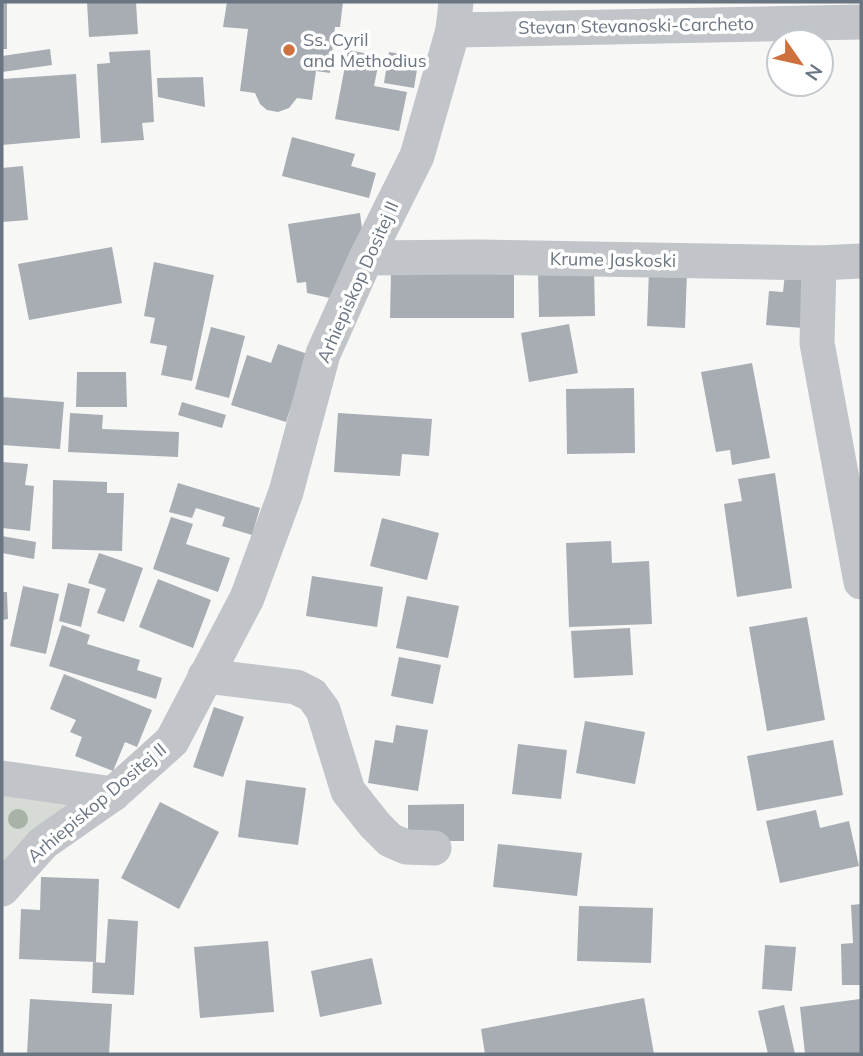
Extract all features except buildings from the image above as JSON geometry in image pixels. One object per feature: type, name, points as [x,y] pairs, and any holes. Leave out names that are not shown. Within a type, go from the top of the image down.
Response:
[{"type":"street","name":"Stevan Stevanoski-Carcheto","points":[[454,16],[861,22]]},
{"type":"street","name":"Arhiepiskop Dositej II","points":[[2,889],[43,844],[113,794],[172,741],[247,598],[286,492],[323,354],[366,258],[417,156],[454,16]]},
{"type":"street","name":"Krume Jaskoski","points":[[366,258],[477,257],[819,263],[861,261]]},
{"type":"street","points":[[819,263],[817,344],[861,582]]},
{"type":"street","points":[[205,676],[296,687],[312,695],[323,710],[348,790],[375,825],[390,839],[406,848],[434,848]]},
{"type":"street","points":[[2,778],[113,794]]},
{"type":"shaded area","points":[[2,778],[113,794],[2,889]]},
{"type":"place","name":"Ss. Cyril and Methodius","points":[[289,50]]}]
